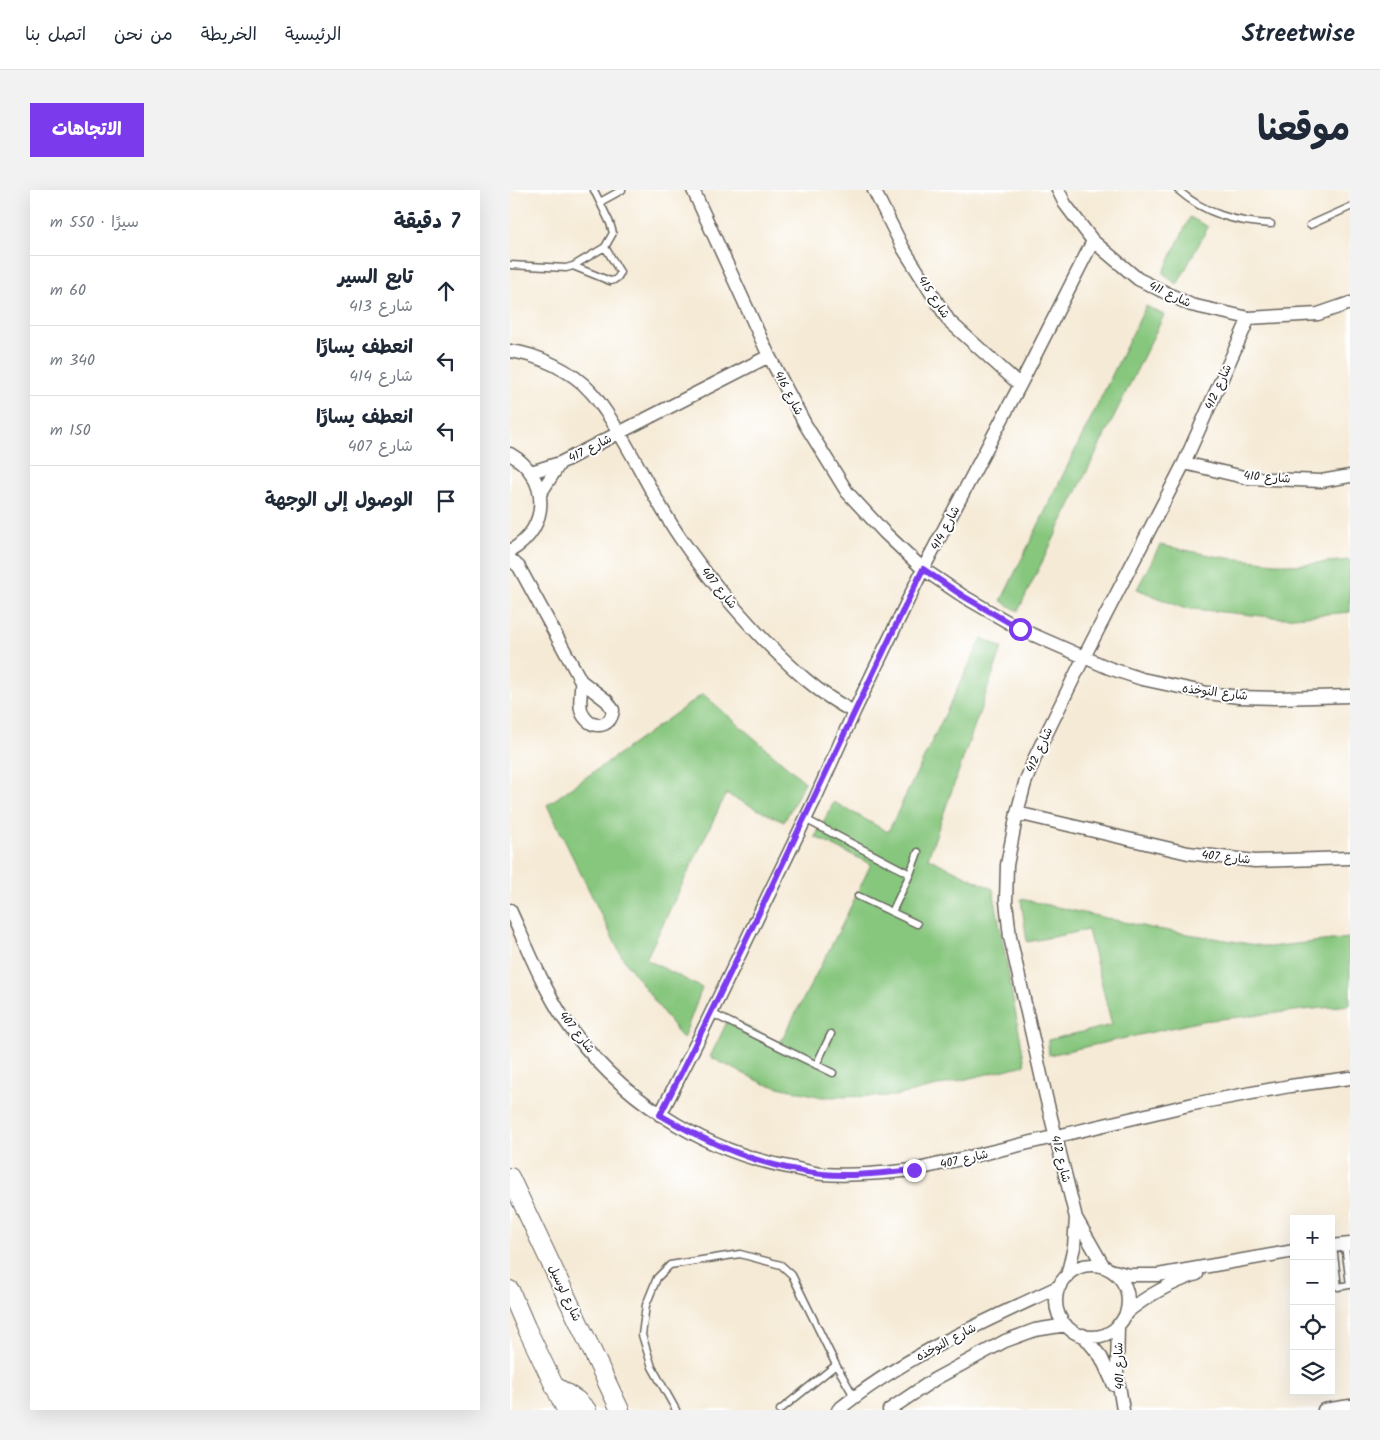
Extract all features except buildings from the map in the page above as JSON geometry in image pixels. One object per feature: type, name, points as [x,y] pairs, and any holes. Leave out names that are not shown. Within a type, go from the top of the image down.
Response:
[{"type":"street","name":"شارع 416","points":[[693,190],[769,356],[806,424],[847,492],[884,532],[923,569],[963,596],[1020,629],[1084,657]]},
{"type":"street","name":"شارع 415","points":[[874,190],[903,248],[949,321],[1020,384]]},
{"type":"street","name":"شارع 411","points":[[1058,190],[1093,240],[1138,279],[1191,305],[1249,318],[1318,314],[1350,303]]},
{"type":"street","name":"شارع 414","points":[[660,1115],[805,819],[923,569],[1093,240]]},
{"type":"street","name":"شارع 412","points":[[1063,1281],[1074,1247],[1076,1218],[1010,937],[1006,901],[1007,865],[1017,813],[1025,783],[1036,755],[1184,463],[1249,318]]},
{"type":"street","name":"شارع 407","points":[[510,351],[556,366],[576,378],[590,390],[620,433],[681,539],[738,612],[810,684],[826,697],[854,712]]},
{"type":"street","points":[[620,433],[769,356]]},
{"type":"street","name":"شارع 417","points":[[531,472],[560,463],[620,433]]},
{"type":"street","points":[[510,454],[525,464],[537,482],[540,494],[538,518],[527,538],[522,553],[515,563],[581,681]]},
{"type":"street","name":"شارع 417","points":[[540,494],[560,463]]},
{"type":"street","name":"شارع 410","points":[[1184,463],[1248,478],[1321,480],[1350,476]]},
{"type":"street","points":[[510,550],[527,538]]},
{"type":"street","name":"شارع النوخذه","points":[[1084,657],[1142,679],[1208,693],[1277,698],[1350,696]]},
{"type":"street","name":"شارع 407","points":[[1017,813],[1188,853],[1255,861],[1350,858]]},
{"type":"street","name":"شارع 407","points":[[510,910],[549,994],[565,1020],[615,1079],[660,1115],[688,1131],[741,1156],[768,1164],[822,1174],[872,1174],[914,1170],[1193,1104],[1290,1086],[1350,1078]]},
{"type":"street","name":"شارع لوسيل","points":[[510,1177],[620,1410]]},
{"type":"street","name":"شارع 412","points":[[1076,1218],[1108,1269]]},
{"type":"street","points":[[1230,1263],[1172,1283],[1143,1300],[1126,1313],[1118,1326],[1102,1335],[1093,1336],[1077,1333],[1066,1325],[1061,1318],[1056,1302],[1063,1281],[1080,1267],[1096,1265],[1129,1275],[1158,1275],[1290,1252]]},
{"type":"street","points":[[1108,1269],[1121,1280],[1127,1292],[1126,1313]]},
{"type":"street","name":"شارع النوخذه","points":[[838,1410],[898,1368],[1063,1281]]},
{"type":"street","points":[[510,1290],[566,1410]]},
{"type":"street","points":[[889,1410],[935,1378],[1005,1341],[1035,1330],[1066,1325]]},
{"type":"street","name":"شارع 401","points":[[1118,1326],[1117,1373],[1122,1408]]},
{"type":"street","name":"شارع 401","points":[[1083,1335],[1108,1369],[1122,1408]]},
{"type":"street","points":[[555,1386],[577,1400],[587,1410]]},
{"type":"street","points":[[1324,1410],[1350,1406]]},
{"type":"lane","points":[[510,265],[559,268],[573,266],[605,247],[613,233],[610,222],[594,190]]},
{"type":"lane","points":[[600,202],[622,190]]},
{"type":"lane","points":[[1178,190],[1209,210],[1226,217],[1248,223],[1271,224]]},
{"type":"lane","points":[[1310,226],[1350,207]]},
{"type":"lane","points":[[573,266],[610,282],[615,280],[619,277],[620,272],[605,247]]},
{"type":"lane","points":[[805,819],[910,874]]},
{"type":"lane","points":[[892,912],[918,852]]},
{"type":"lane","points":[[858,896],[917,924]]},
{"type":"lane","points":[[711,1012],[833,1073]]},
{"type":"lane","points":[[816,1065],[831,1034]]},
{"type":"lane","points":[[1340,1245],[1350,1285],[1338,1287],[1340,1245]]},
{"type":"lane","points":[[676,1410],[652,1367],[642,1335],[646,1305],[657,1278],[670,1265],[740,1254],[781,1265],[792,1275],[836,1365],[855,1398]]},
{"type":"lane","points":[[780,1410],[836,1365]]},
{"type":"green space","points":[[1190,217],[1208,227],[1177,285],[1163,273]]},
{"type":"green space","points":[[1146,306],[1164,315],[1018,611],[1001,601]]},
{"type":"green space","points":[[1160,545],[1220,557],[1294,565],[1350,560],[1350,612],[1282,618],[1183,608],[1137,589]]},
{"type":"green space","points":[[982,638],[1002,648],[928,858],[993,889],[1025,1065],[895,1096],[822,1097],[765,1084],[710,1057],[729,1018],[780,1043],[841,927],[871,864],[815,837],[834,802],[888,832]]},
{"type":"green space","points":[[703,694],[805,782],[784,822],[726,794],[646,959],[702,988],[683,1039],[622,957],[547,805]]},
{"type":"green space","points":[[1021,899],[1151,928],[1269,947],[1350,938],[1350,1005],[1202,1021],[1049,1055],[1048,1040],[1112,1025],[1088,930],[1027,942]]},
{"type":"route","points":[[914,1170],[872,1174],[822,1174],[768,1164],[741,1156],[688,1131],[660,1115],[815,798],[923,569],[963,596],[1020,629]]}]
